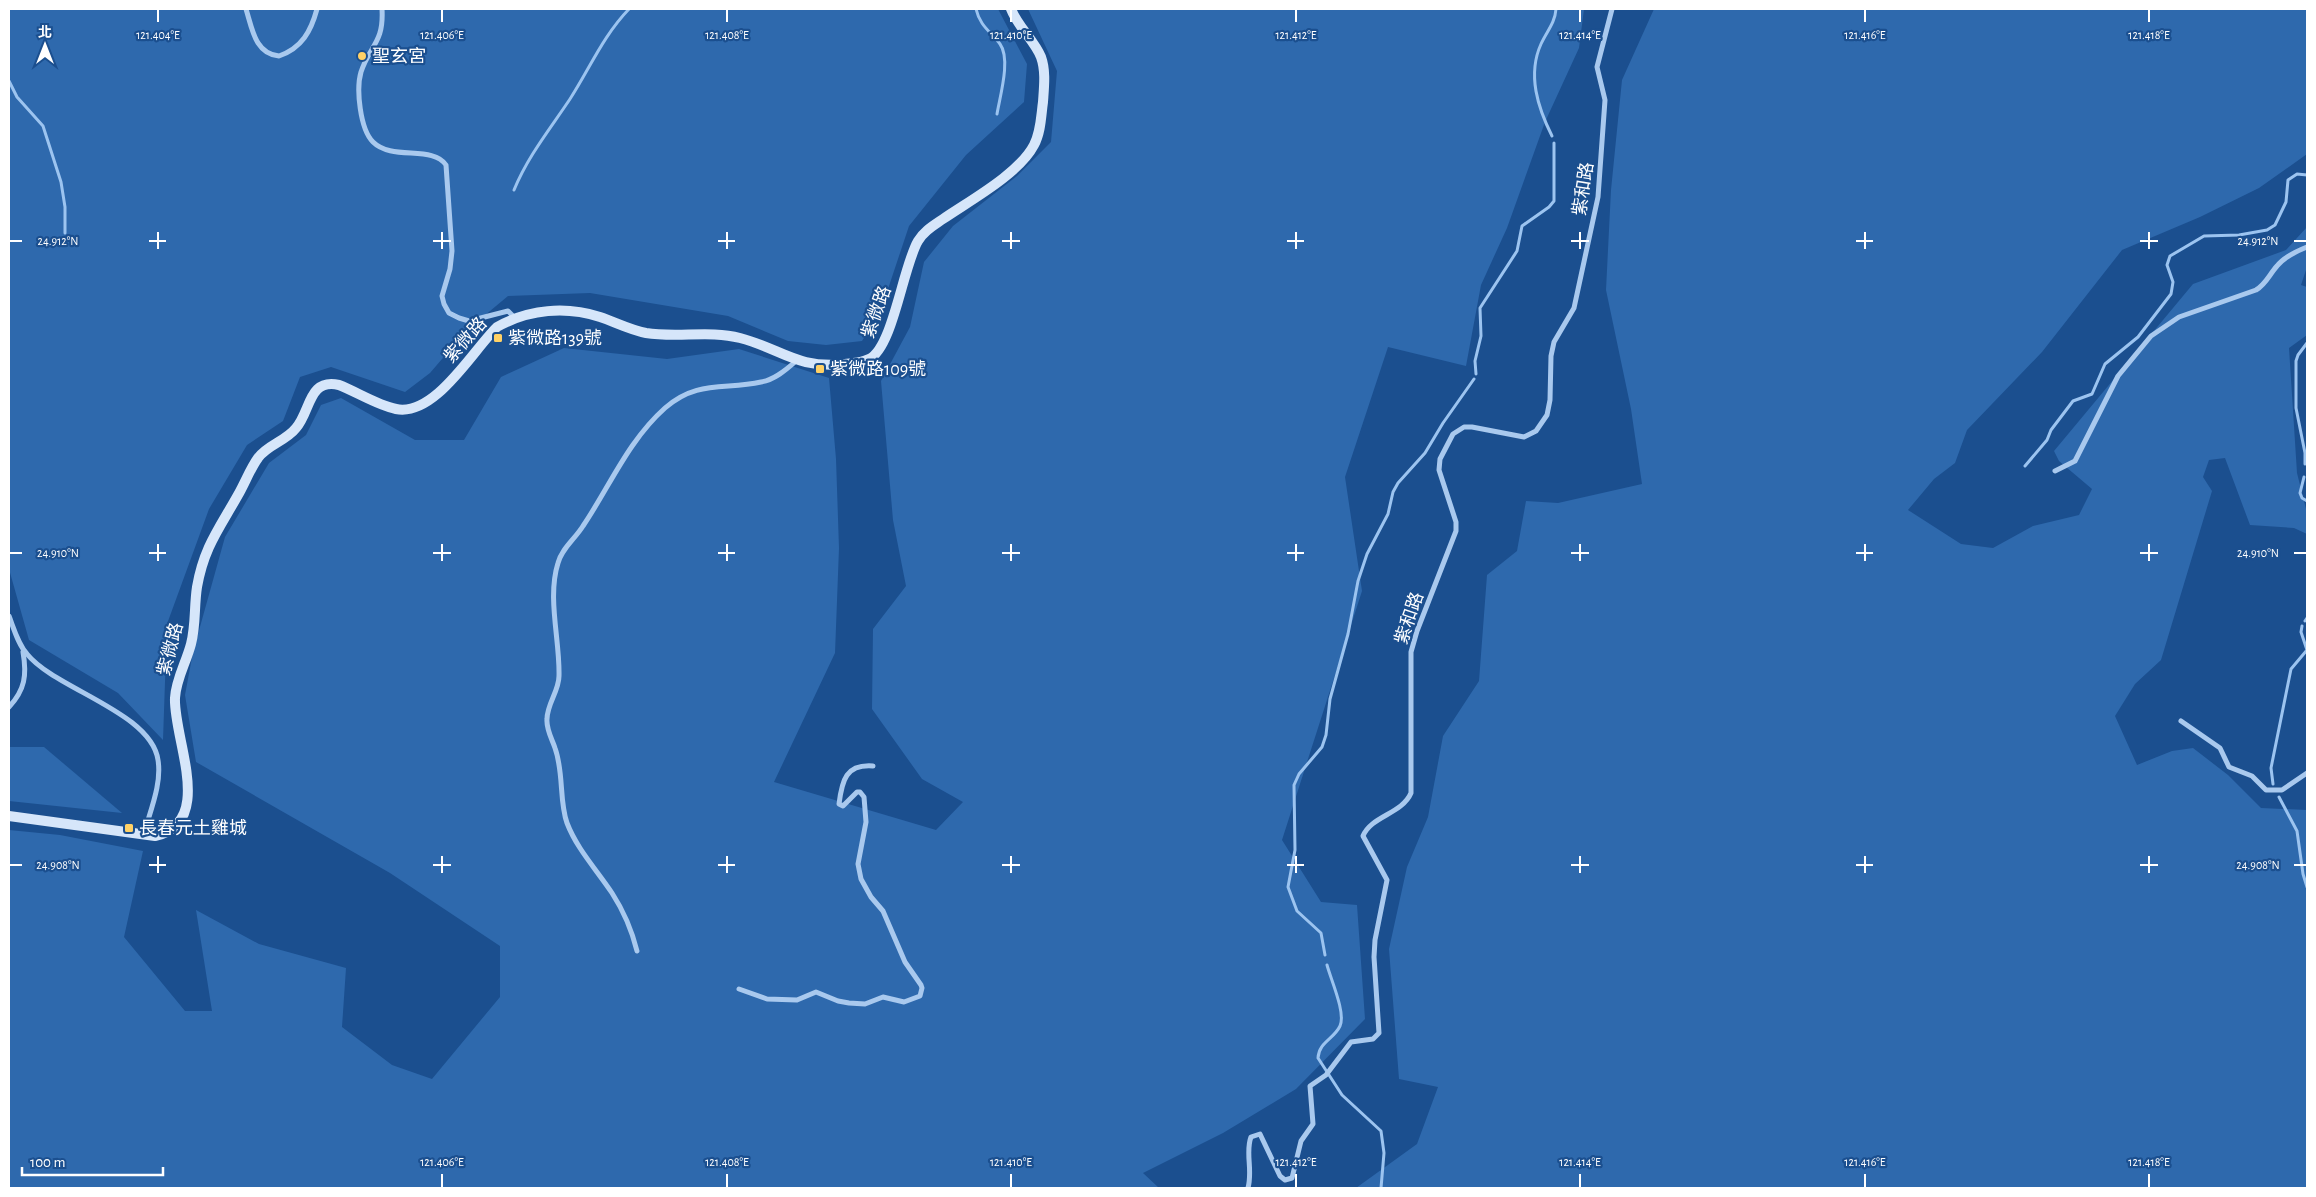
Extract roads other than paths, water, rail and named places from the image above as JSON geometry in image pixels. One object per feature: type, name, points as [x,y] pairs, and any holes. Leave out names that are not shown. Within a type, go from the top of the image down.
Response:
[{"type":"street","points":[[246,9],[260,47],[272,56],[279,56],[298,46],[308,34],[317,9]]},
{"type":"street","points":[[382,9],[382,33],[361,71],[359,80],[360,106],[368,135],[373,142],[386,149],[433,156],[443,160],[446,165],[452,251],[450,269],[442,296],[449,313],[469,320],[508,311],[513,313],[516,319]]},
{"type":"street","name":"紫微路","points":[[9,816],[155,836],[174,829],[180,822],[187,797],[187,772],[178,730],[175,699],[179,677],[192,642],[197,588],[208,546],[258,458],[296,429],[311,398],[320,386],[331,383],[339,385],[397,409],[418,407],[443,389],[497,327],[516,319],[552,310],[577,311],[646,333],[738,338],[796,361],[814,365],[858,363],[875,356],[884,340],[913,253],[922,235],[999,181],[1033,147],[1038,135],[1041,118],[1043,66],[1040,56],[1011,9]]},
{"type":"street","name":"紫和路","points":[[1248,1188],[1252,1174],[1248,1145],[1251,1136],[1257,1134],[1263,1137],[1280,1176],[1285,1180],[1292,1178],[1301,1141],[1313,1124],[1310,1086],[1331,1070],[1351,1042],[1373,1039],[1379,1033],[1374,957],[1375,940],[1387,880],[1363,836],[1368,828],[1406,801],[1411,793],[1411,652],[1419,625],[1456,531],[1454,514],[1440,474],[1440,459],[1450,439],[1464,427],[1524,436],[1536,431],[1546,414],[1550,400],[1551,356],[1554,342],[1574,308],[1598,197],[1605,100],[1597,67],[1612,9]]},
{"type":"street","points":[[2055,471],[2075,461],[2118,376],[2151,336],[2179,317],[2256,290],[2266,283],[2281,262],[2307,247]]},
{"type":"street","points":[[637,951],[633,936],[616,900],[589,864],[573,836],[564,814],[562,777],[547,718],[559,677],[554,587],[558,561],[582,528],[631,446],[651,421],[666,407],[677,399],[702,388],[766,381],[781,373],[796,361]]},
{"type":"street","points":[[9,616],[23,649],[25,666],[24,686],[17,698],[9,706]]},
{"type":"street","points":[[23,649],[44,669],[92,696],[122,716],[153,745],[158,758],[159,771],[144,835]]},
{"type":"street","points":[[2181,720],[2220,748],[2229,767],[2252,776],[2266,790],[2282,790],[2307,773]]},
{"type":"street","points":[[739,989],[767,999],[797,1000],[816,992],[838,1002],[849,1004],[865,1004],[883,997],[904,1002],[920,996],[922,988],[905,962],[888,921],[866,890],[858,870],[866,822],[864,797],[860,792],[857,792],[843,806],[839,804],[845,778],[849,772],[857,767],[873,766]]},
{"type":"waterway","points":[[514,190],[533,154],[570,99],[604,41],[629,9]]},
{"type":"waterway","points":[[976,9],[983,24],[1000,44],[1005,59],[1004,78],[997,114]]},
{"type":"waterway","points":[[1552,136],[1539,103],[1536,91],[1535,68],[1541,44],[1552,23],[1556,9]]},
{"type":"waterway","points":[[9,81],[17,97],[43,126],[61,182],[65,207],[65,233]]},
{"type":"waterway","points":[[1476,374],[1475,361],[1481,336],[1480,308],[1517,251],[1522,226],[1549,207],[1554,201],[1554,143]]},
{"type":"waterway","points":[[2025,466],[2047,440],[2051,430],[2073,401],[2092,394],[2105,364],[2138,337],[2171,294],[2173,282],[2167,265],[2170,256],[2204,236],[2239,235],[2267,230],[2275,225],[2286,202],[2288,180],[2297,174],[2307,175]]},
{"type":"waterway","points":[[2305,464],[2305,453],[2296,408],[2296,361],[2307,343]]},
{"type":"waterway","points":[[1325,955],[1321,933],[1297,911],[1288,887],[1295,850],[1294,785],[1299,774],[1322,747],[1326,735],[1330,699],[1348,634],[1358,581],[1367,554],[1388,514],[1393,492],[1398,483],[1425,453],[1443,423],[1474,379]]},
{"type":"waterway","points":[[2304,477],[2300,493],[2302,498],[2307,501]]},
{"type":"waterway","points":[[2273,784],[2271,768],[2291,669],[2307,650],[2301,632],[2302,626]]},
{"type":"waterway","points":[[2279,797],[2297,831],[2303,874],[2307,887]]},
{"type":"waterway","points":[[1327,965],[1340,1005],[1341,1020],[1340,1026],[1321,1048],[1318,1058],[1342,1095],[1381,1131],[1384,1153],[1381,1188]]},
{"type":"place","name":"聖玄宮","points":[[362,56]]},
{"type":"place","name":"紫微路139號","points":[[498,338]]},
{"type":"place","name":"紫微路109號","points":[[820,369]]},
{"type":"place","name":"長春元土雞城","points":[[129,828]]}]
